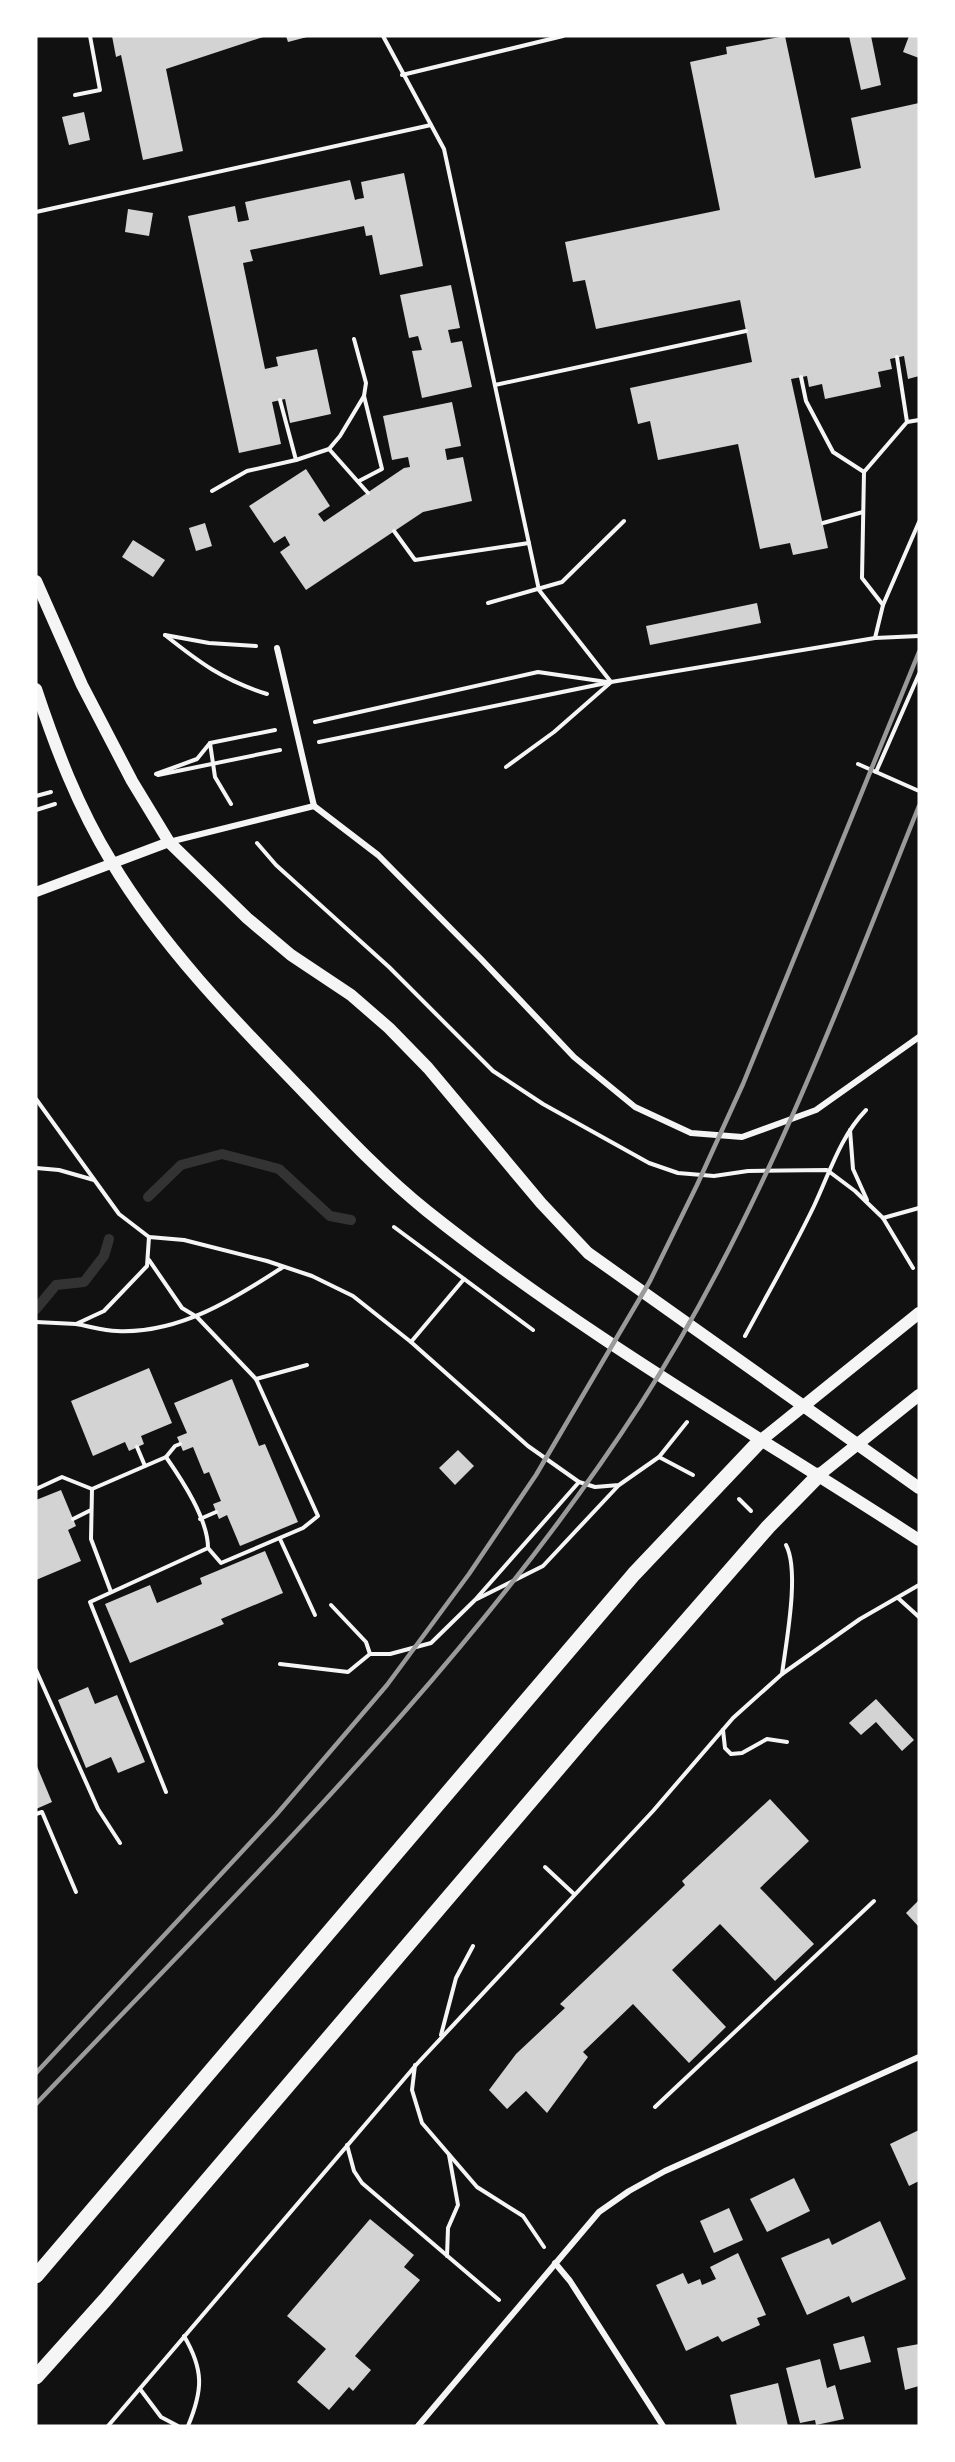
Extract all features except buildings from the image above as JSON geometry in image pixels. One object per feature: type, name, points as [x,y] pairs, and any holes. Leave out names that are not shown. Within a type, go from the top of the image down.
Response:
[{"type":"main road","points":[[36,580],[82,685],[132,781],[169,842],[247,918],[282,947],[351,995],[389,1028],[428,1068],[541,1203],[588,1253],[919,1488]]},
{"type":"main road","points":[[36,688],[72,788],[112,862],[156,926],[248,1034],[324,1113],[426,1210],[547,1299],[760,1441],[819,1475],[919,1540]]},
{"type":"main road","points":[[36,2276],[634,1574],[760,1441],[919,1313]]},
{"type":"main road","points":[[36,2377],[105,2300],[514,1820],[768,1527],[819,1475],[919,1395]]},
{"type":"street","points":[[278,648],[314,806],[378,855],[574,1057],[635,1107],[691,1133],[742,1137],[816,1110],[850,1089],[919,1037]]},
{"type":"street","points":[[36,892],[169,842],[242,822],[314,806]]},
{"type":"street","points":[[418,2426],[599,2212],[628,2191],[665,2171],[919,2057]]},
{"type":"street","points":[[555,2263],[570,2281],[663,2426]]},
{"type":"path","points":[[75,96],[100,90],[90,36]]},
{"type":"path","points":[[383,36],[402,75],[444,149],[539,590],[611,682]]},
{"type":"path","points":[[402,75],[562,36]]},
{"type":"path","points":[[36,212],[431,125]]},
{"type":"path","points":[[495,385],[746,331]]},
{"type":"path","points":[[212,491],[247,471],[296,460],[329,449],[340,436],[364,396],[366,383],[354,339]]},
{"type":"path","points":[[897,357],[907,422]]},
{"type":"path","points":[[801,377],[806,401],[833,452],[864,472]]},
{"type":"path","points":[[359,481],[382,469],[364,396]]},
{"type":"path","points":[[280,400],[296,460]]},
{"type":"path","points":[[883,605],[862,578],[864,472],[907,422],[919,420]]},
{"type":"path","points":[[329,449],[368,493]]},
{"type":"path","points":[[823,522],[863,511]]},
{"type":"path","points":[[488,603],[562,582],[624,521]]},
{"type":"path","points":[[875,638],[883,605],[919,522]]},
{"type":"path","points":[[394,531],[415,560],[529,543]]},
{"type":"path","points":[[278,648],[209,643],[165,635],[206,668],[239,685],[278,697],[294,726]]},
{"type":"path","points":[[314,743],[611,682],[875,638],[919,636]]},
{"type":"path","points":[[313,722],[538,672],[611,682]]},
{"type":"path","points":[[876,772],[919,674]]},
{"type":"path","points":[[506,767],[554,732],[611,682]]},
{"type":"path","points":[[132,781],[197,759],[210,743],[283,728]]},
{"type":"path","points":[[210,743],[215,777],[242,822]]},
{"type":"path","points":[[154,776],[291,748]]},
{"type":"path","points":[[858,764],[919,790]]},
{"type":"path","points":[[36,810],[57,804]]},
{"type":"path","points":[[267,855],[406,984],[493,1071],[543,1104],[649,1163],[678,1173],[714,1176],[748,1171],[827,1170],[883,1218],[913,1268]]},
{"type":"path","points":[[36,1099],[119,1214],[149,1237],[184,1240],[283,1267],[312,1276],[353,1296],[411,1342],[528,1446],[579,1482],[595,1486],[619,1485]]},
{"type":"path","points":[[741,1344],[814,1204],[827,1170],[849,1127],[866,1110]]},
{"type":"path","points":[[849,1127],[853,1169],[868,1204]]},
{"type":"path","points":[[36,1168],[59,1170],[94,1180]]},
{"type":"path","points":[[883,1218],[919,1208]]},
{"type":"path","points":[[394,1227],[533,1330]]},
{"type":"path","points":[[76,1324],[104,1311],[138,1278],[149,1260],[149,1237]]},
{"type":"path","points":[[149,1260],[182,1308],[197,1317],[256,1379],[318,1516],[303,1528],[221,1563],[208,1548],[208,1535],[181,1479],[166,1457]]},
{"type":"path","points":[[38,1322],[76,1324],[118,1331],[163,1326],[197,1317],[248,1290],[283,1267]]},
{"type":"path","points":[[411,1342],[464,1279]]},
{"type":"path","points":[[256,1379],[307,1365]]},
{"type":"path","points":[[36,1489],[62,1477],[92,1489],[166,1457],[175,1446],[180,1444]]},
{"type":"path","points":[[137,1447],[145,1466]]},
{"type":"path","points":[[475,1600],[543,1566],[619,1485],[659,1457]]},
{"type":"path","points":[[280,1664],[348,1672],[370,1654],[390,1654],[431,1643],[475,1600],[579,1482]]},
{"type":"path","points":[[92,1489],[91,1539],[111,1592]]},
{"type":"path","points":[[73,1519],[92,1510]]},
{"type":"path","points":[[200,1519],[216,1512]]},
{"type":"path","points":[[280,1539],[315,1615]]},
{"type":"path","points":[[782,1674],[791,1599],[792,1555],[785,1543]]},
{"type":"path","points":[[166,1792],[90,1602],[208,1548]]},
{"type":"path","points":[[108,2426],[416,2065],[653,1810],[723,1729],[782,1674],[860,1619],[919,1585]]},
{"type":"path","points":[[898,1598],[919,1617]]},
{"type":"path","points":[[331,1605],[366,1642],[370,1654]]},
{"type":"path","points":[[36,1670],[98,1809],[120,1843]]},
{"type":"path","points":[[723,1729],[725,1748],[731,1754],[742,1753],[767,1739],[787,1742]]},
{"type":"path","points":[[36,1814],[42,1812],[76,1892]]},
{"type":"path","points":[[545,1867],[574,1894]]},
{"type":"path","points":[[655,2107],[874,1901]]},
{"type":"path","points":[[441,2037],[456,1978],[473,1946]]},
{"type":"path","points":[[416,2065],[412,2090],[422,2123],[477,2187],[523,2216],[555,2263]]},
{"type":"path","points":[[347,2145],[354,2171],[362,2183],[499,2301]]},
{"type":"path","points":[[447,2257],[448,2228],[458,2205],[449,2154]]},
{"type":"path","points":[[184,2336],[198,2359],[201,2385],[197,2404],[188,2426]]},
{"type":"path","points":[[140,2389],[161,2417],[178,2426]]},
{"type":"waterway","points":[[148,1197],[181,1165],[222,1154],[279,1169],[330,1216],[351,1220]]},
{"type":"waterway","points":[[36,1309],[56,1285],[84,1282],[104,1256],[109,1239]]},
{"type":"railway","points":[[36,2073],[276,1815],[387,1685],[469,1574],[536,1475],[650,1281],[697,1185],[743,1084],[919,652]]},
{"type":"railway","points":[[36,2104],[276,1853],[431,1681],[505,1592],[575,1500],[640,1405],[723,1262],[759,1188],[794,1112],[858,960],[919,806]]}]
